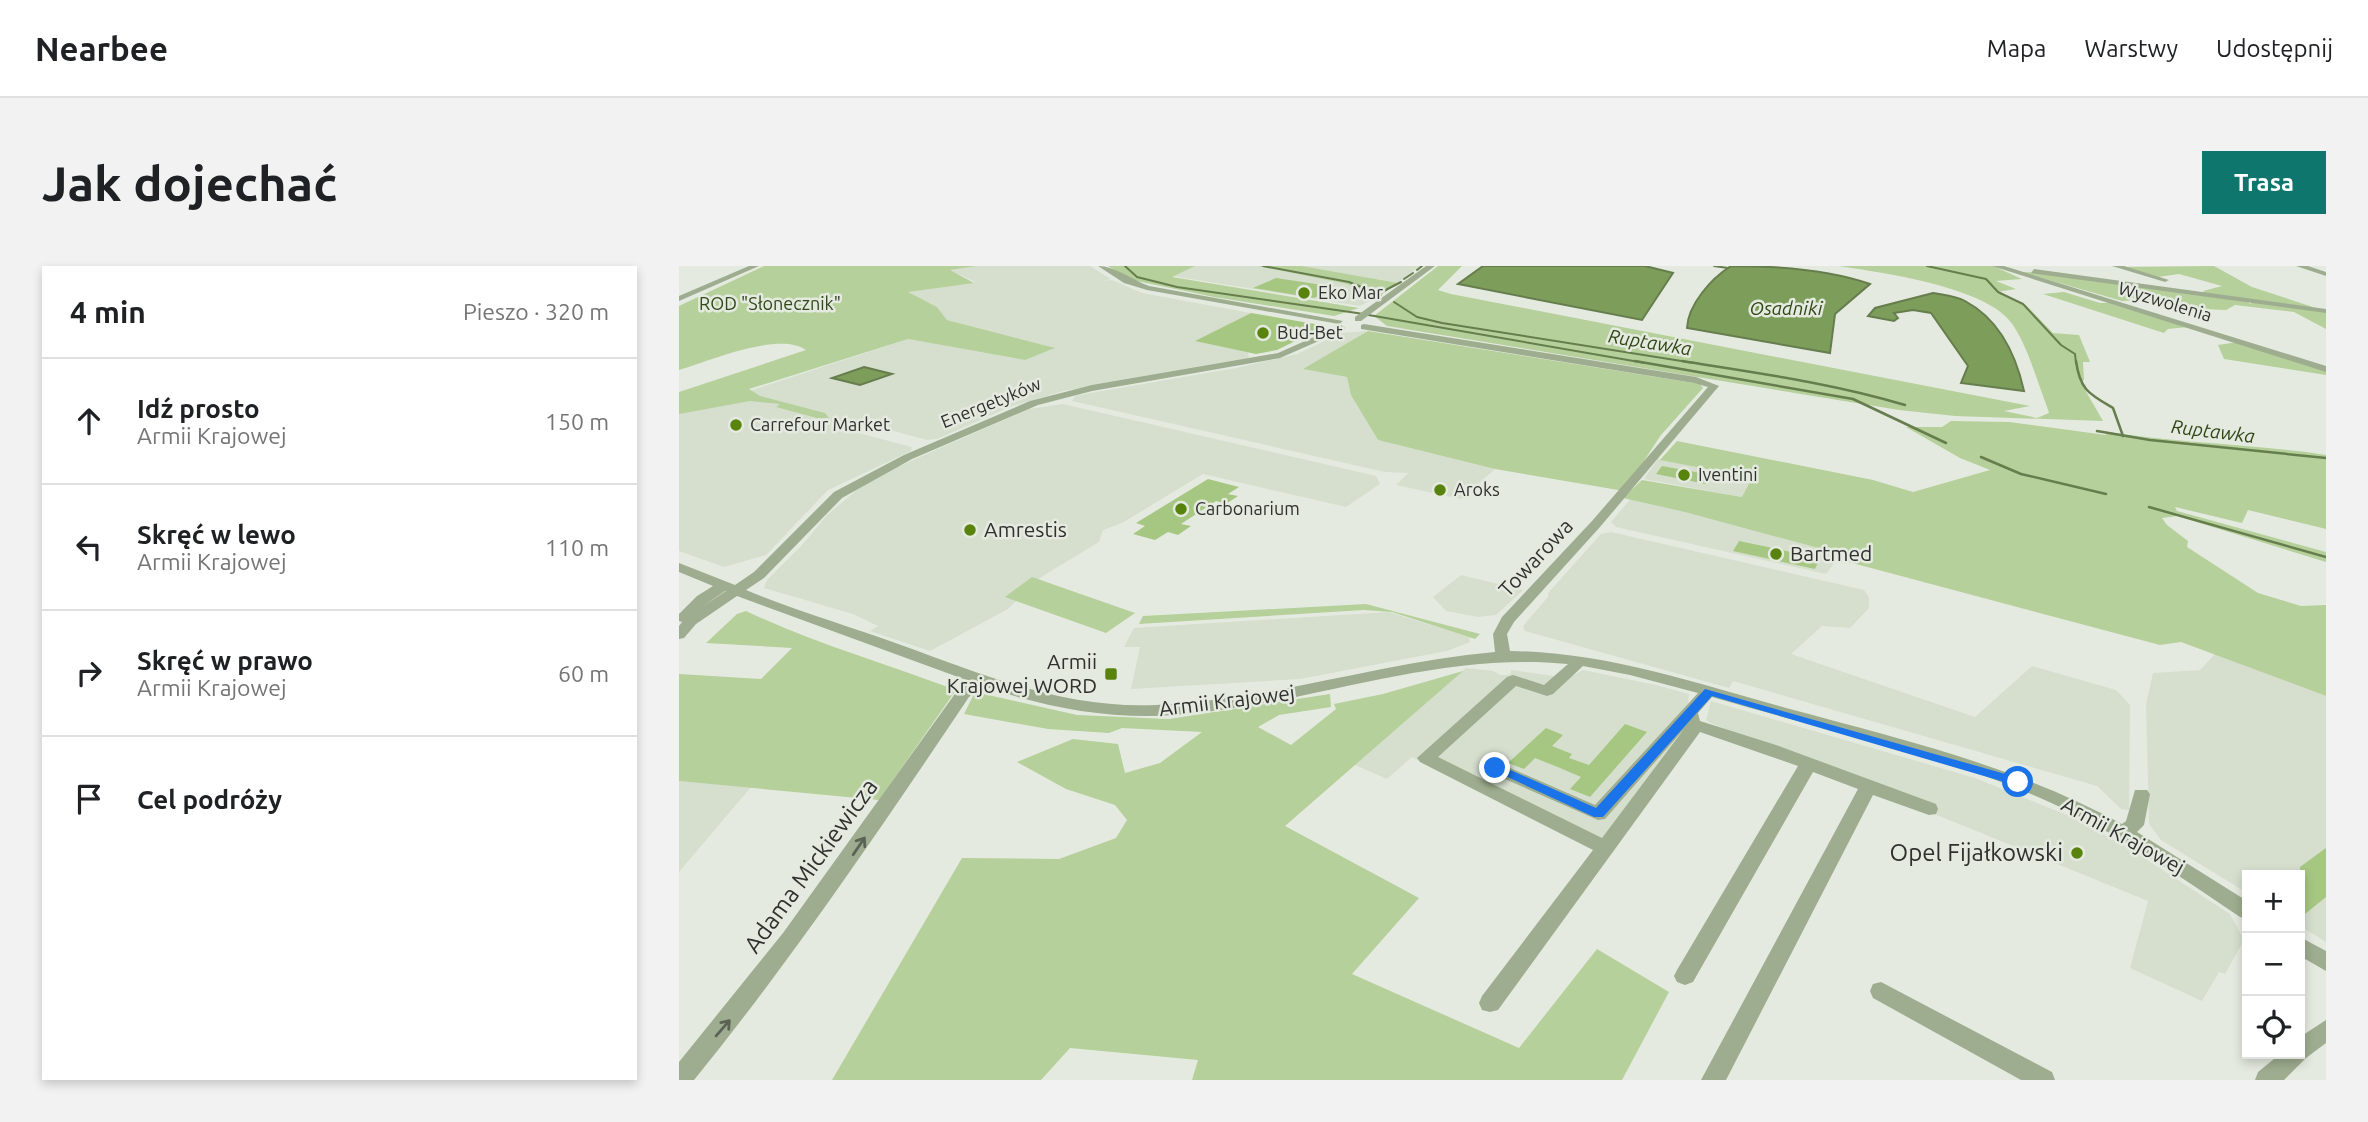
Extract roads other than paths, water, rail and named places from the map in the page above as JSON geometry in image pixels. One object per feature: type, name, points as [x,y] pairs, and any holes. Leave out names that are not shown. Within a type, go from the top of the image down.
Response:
[{"type":"street","points":[[679,299],[755,266]]},
{"type":"street","points":[[1102,266],[1127,281],[1169,294],[1340,325],[1362,319],[1431,266]]},
{"type":"street","name":"Wyzwolenia","points":[[1996,266],[2326,369]]},
{"type":"street","points":[[2116,266],[2203,294]]},
{"type":"street","points":[[2300,266],[2323,278]]},
{"type":"street","points":[[2013,271],[2065,274],[2326,311]]},
{"type":"street","points":[[679,293],[692,293]]},
{"type":"street","name":"Towarowa","points":[[1362,319],[1711,384],[1713,390],[1505,622],[1500,634],[1503,656]]},
{"type":"street","name":"Energetyków","points":[[679,624],[702,599],[730,587],[773,562],[838,495],[867,477],[954,436],[1053,397],[1272,357],[1296,350],[1340,325]]},
{"type":"street","name":"Armii Krajowej","points":[[682,570],[802,617],[858,634],[980,680],[1047,701],[1112,710],[1162,710],[1243,703],[1427,665],[1503,656],[1580,661],[1642,673],[2011,779],[2071,805],[2123,832],[2242,908]]},
{"type":"street","points":[[679,635],[691,621],[712,607],[730,587]]},
{"type":"street","points":[[712,607],[762,600]]},
{"type":"street","points":[[1580,661],[1547,691],[1513,680],[1426,758],[1604,847]]},
{"type":"street","name":"Adama Mickiewicza","points":[[679,1080],[741,1008],[836,880],[963,694],[980,680]]},
{"type":"street","points":[[1495,768],[1598,814],[1692,718],[1709,691]]},
{"type":"street","points":[[1490,1003],[1693,730],[1692,718]]},
{"type":"street","points":[[1692,718],[1929,809]]},
{"type":"street","points":[[1685,976],[1809,764]]},
{"type":"street","points":[[1713,1080],[1870,786]]},
{"type":"street","points":[[2123,832],[2135,825],[2141,794]]},
{"type":"street","points":[[2305,948],[2326,962]]},
{"type":"street","points":[[1881,991],[2043,1080]]},
{"type":"street","points":[[2305,1046],[2326,1030]]},
{"type":"street","points":[[2267,1080],[2290,1059]]},
{"type":"water","points":[[1483,266],[1645,266],[1673,273],[1642,320],[1458,284]]},
{"type":"water","name":"Osadniki","points":[[1731,266],[1801,269],[1870,284],[1835,314],[1830,353],[1687,328],[1688,319],[1702,292]]},
{"type":"water","points":[[1933,293],[1961,299],[1977,309],[1997,328],[2011,351],[2024,391],[1961,383],[1968,366],[1931,313],[1913,310],[1894,313],[1898,318],[1894,321],[1868,316],[1875,308]]},
{"type":"water","points":[[864,367],[892,374],[860,385],[832,378]]},
{"type":"waterway","points":[[1125,266],[1137,277],[1177,287],[1357,313],[1645,363]]},
{"type":"waterway","name":"Ruptawka","points":[[1263,266],[1349,282],[1378,294]]},
{"type":"waterway","points":[[1417,270],[1422,266]]},
{"type":"waterway","points":[[1714,266],[1728,268]]},
{"type":"waterway","points":[[1927,266],[1986,279],[1998,292],[2023,304],[2061,345],[2075,354],[2076,363]]},
{"type":"waterway","points":[[1404,279],[1413,273]]},
{"type":"waterway","points":[[1378,294],[1401,282]]},
{"type":"waterway","name":"Ruptawka","points":[[1394,302],[1417,317],[1442,323],[1694,363]]},
{"type":"waterway","points":[[1635,361],[1853,399],[1946,443]]},
{"type":"waterway","name":"Ruptawka","points":[[1682,361],[1822,385],[1905,405]]},
{"type":"waterway","points":[[2076,361],[2083,385],[2092,395],[2113,408],[2123,435]]},
{"type":"waterway","name":"Ruptawka","points":[[2097,431],[2123,435]]},
{"type":"waterway","name":"Ruptawka","points":[[2123,435],[2326,458]]},
{"type":"waterway","points":[[1981,457],[2021,474],[2106,494]]},
{"type":"waterway","points":[[2149,507],[2326,557]]},
{"type":"place","name":"Eko Mar","points":[[1304,293]]},
{"type":"place","name":"Bud-Bet","points":[[1263,333]]},
{"type":"place","name":"Carrefour Market","points":[[736,425]]},
{"type":"place","name":"Iventini","points":[[1684,475]]},
{"type":"place","name":"Aroks","points":[[1440,490]]},
{"type":"place","name":"Carbonarium","points":[[1181,509]]},
{"type":"place","name":"Amrestis","points":[[970,530]]},
{"type":"place","name":"Bartmed","points":[[1776,554]]},
{"type":"place","name":"Armii Krajowej WORD","points":[[1111,674]]},
{"type":"place","name":"Opel Fijałkowski","points":[[2077,853]]},
{"type":"park label","name":"ROD \"Słonecznik\"","points":[[770,304]]}]
